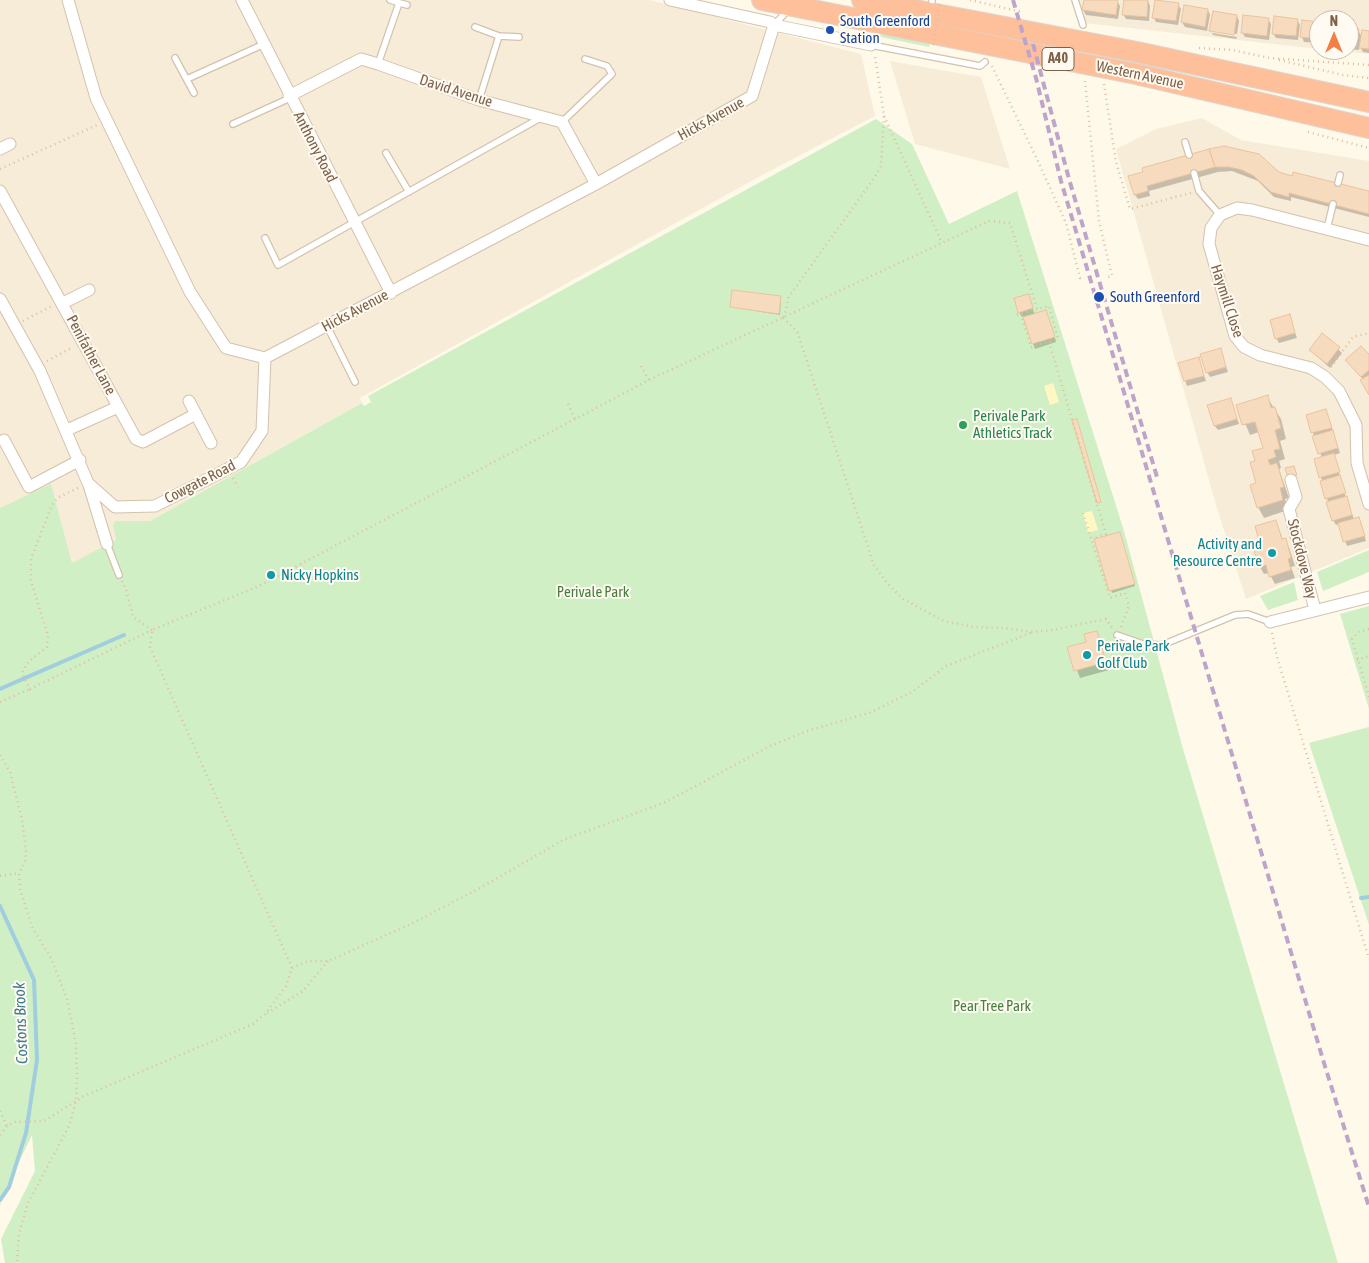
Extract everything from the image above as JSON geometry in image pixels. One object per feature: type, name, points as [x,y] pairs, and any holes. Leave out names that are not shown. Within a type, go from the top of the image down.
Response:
[{"type":"highway","name":"Western Avenue","points":[[762,0],[1136,74],[1364,127]]},
{"type":"highway","name":"Western Avenue","points":[[862,0],[1137,52],[1364,100]]},
{"type":"street","points":[[68,0],[96,98],[190,292],[226,348],[265,358]]},
{"type":"street","name":"Anthony Road","points":[[242,0],[262,45],[391,293]]},
{"type":"street","points":[[670,0],[748,19],[770,22],[774,25],[873,50]]},
{"type":"street","name":"Hicks Avenue","points":[[265,358],[596,184],[752,96],[774,25]]},
{"type":"street","name":"David Avenue","points":[[290,97],[361,59],[480,100],[562,122]]},
{"type":"street","points":[[562,122],[596,184]]},
{"type":"street","name":"Penifather Lane","points":[[0,191],[136,439],[143,442],[196,414]]},
{"type":"street","points":[[1220,216],[1236,208],[1369,240]]},
{"type":"street","name":"Haymill Close","points":[[1220,216],[1211,228],[1209,244],[1235,336],[1244,347],[1260,355],[1312,368],[1339,391],[1356,425],[1357,463],[1369,504]]},
{"type":"street","name":"Penifather Lane","points":[[63,303],[90,290]]},
{"type":"street","name":"Cowgate Road","points":[[0,299],[37,366],[67,430],[80,460],[107,544]]},
{"type":"street","name":"Cowgate Road","points":[[88,483],[115,507],[154,506],[241,462],[262,431],[265,358]]},
{"type":"street","points":[[188,401],[211,443]]},
{"type":"street","name":"Penifather Lane","points":[[67,430],[118,407]]},
{"type":"street","points":[[4,440],[29,486],[80,460]]},
{"type":"street","name":"Stockdove Way","points":[[1291,480],[1296,497],[1289,509],[1315,610]]},
{"type":"street","name":"Stockdove Way","points":[[1270,622],[1369,597]]},
{"type":"lane","points":[[390,0],[407,5]]},
{"type":"lane","points":[[1075,0],[1083,25]]},
{"type":"lane","points":[[378,64],[399,3]]},
{"type":"lane","points":[[774,25],[791,7]]},
{"type":"lane","points":[[475,27],[499,36],[519,37]]},
{"type":"lane","points":[[480,100],[499,36]]},
{"type":"lane","points":[[187,79],[262,45]]},
{"type":"lane","points":[[873,50],[980,66],[987,61]]},
{"type":"lane","points":[[176,58],[194,93]]},
{"type":"lane","points":[[562,122],[612,74],[607,66],[585,59]]},
{"type":"lane","points":[[233,124],[290,97]]},
{"type":"lane","points":[[265,238],[278,265],[354,224],[543,116]]},
{"type":"lane","points":[[1186,142],[1189,155]]},
{"type":"lane","points":[[386,153],[409,192]]},
{"type":"lane","points":[[1194,173],[1199,191],[1220,216]]},
{"type":"lane","points":[[1338,183],[1340,176]]},
{"type":"lane","points":[[1327,229],[1333,204]]},
{"type":"lane","points":[[327,326],[355,382]]},
{"type":"lane","points":[[107,544],[118,575]]},
{"type":"lane","points":[[1118,635],[1143,644],[1162,645],[1235,615],[1248,614],[1270,622]]},
{"type":"path","points":[[970,0],[977,2]]},
{"type":"path","points":[[932,46],[940,3]]},
{"type":"path","points":[[782,318],[786,311],[788,298],[881,166],[884,116],[873,50]]},
{"type":"path","points":[[1369,65],[1270,58],[1343,75],[1369,78]]},
{"type":"path","points":[[987,61],[1066,224],[1080,278],[1083,278]]},
{"type":"path","points":[[1085,81],[1099,221],[1112,276],[1105,278]]},
{"type":"path","points":[[1104,84],[1116,162],[1130,209],[1199,191]]},
{"type":"path","points":[[884,116],[942,242]]},
{"type":"path","points":[[0,168],[107,121]]},
{"type":"path","points":[[1307,132],[1369,148]]},
{"type":"path","points":[[0,702],[152,630],[259,586],[649,380],[989,221],[1010,223],[1037,309]]},
{"type":"path","points":[[14,325],[57,304],[63,303]]},
{"type":"path","points":[[1049,306],[1058,339],[1030,347],[1019,314],[1037,309],[1049,306]]},
{"type":"path","points":[[782,318],[797,331],[874,565],[887,583],[903,599],[944,621],[974,627],[1004,628],[1033,632],[1053,630],[1106,619],[1118,635]]},
{"type":"path","points":[[1324,377],[1353,337],[1369,333]]},
{"type":"path","points":[[37,366],[84,342]]},
{"type":"path","points":[[1049,342],[1106,534],[1092,538]]},
{"type":"path","points":[[641,366],[649,380]]},
{"type":"path","points":[[568,404],[575,419]]},
{"type":"path","points":[[30,689],[22,673],[28,662],[47,647],[48,636],[31,581],[31,559],[52,505],[57,498],[88,483]]},
{"type":"path","points":[[1083,513],[1110,598],[1125,593],[1129,606],[1118,635]]},
{"type":"path","points":[[118,575],[126,589],[133,617],[152,630]]},
{"type":"path","points":[[1270,622],[1277,657],[1369,959]]},
{"type":"path","points":[[1369,629],[1358,632],[1352,639],[1369,696]]},
{"type":"path","points":[[152,630],[150,647],[292,968],[286,986],[265,1014]]},
{"type":"path","points":[[292,968],[308,962],[328,961],[409,925],[482,887],[563,840],[666,802],[770,746],[807,731],[869,713],[912,692],[946,666],[1033,632]]},
{"type":"path","points":[[1358,660],[1369,656]]},
{"type":"path","points":[[1363,678],[1369,682]]},
{"type":"path","points":[[0,755],[10,772],[22,819],[26,851],[25,862],[20,873],[20,889],[32,927],[51,958],[67,998],[76,1044],[76,1100],[70,1124],[28,1203],[19,1233],[17,1263]]},
{"type":"path","points":[[2,876],[20,873]]},
{"type":"path","points":[[0,1135],[6,1126],[15,1122],[44,1121],[76,1100],[253,1024],[265,1014],[303,991],[328,961]]},
{"type":"path","points":[[0,1111],[6,1126]]},
{"type":"shaded area","points":[[0,0],[650,0],[861,54],[875,116],[764,174],[360,398],[362,403],[150,521],[113,526],[116,540],[72,564],[51,485],[0,508]]},
{"type":"shaded area","points":[[1077,0],[1369,0],[1369,54],[1359,53],[1359,10],[1309,10],[1309,48],[1085,23]]},
{"type":"shaded area","points":[[890,61],[981,77],[1010,169],[915,144]]},
{"type":"shaded area","points":[[1202,118],[1241,140],[1369,161],[1369,548],[1246,599],[1216,505],[1116,149],[1156,129]]},
{"type":"green space","points":[[861,33],[890,35],[930,43],[929,47]]},
{"type":"green space","points":[[876,119],[912,144],[949,224],[1017,191],[1124,531],[1183,749],[1338,1263],[5,1263],[1,1239],[35,1171],[32,1135],[2,1197],[0,1206],[0,508],[51,484],[72,563],[116,540],[113,526],[115,521],[150,521],[362,403],[364,406],[371,402],[368,396]]},
{"type":"green space","points":[[1369,550],[1369,572],[1323,591],[1317,572]]},
{"type":"green space","points":[[1294,582],[1298,600],[1268,610],[1260,596]]},
{"type":"green space","points":[[1369,606],[1369,709],[1340,614]]},
{"type":"green space","points":[[1369,727],[1369,925],[1309,743]]},
{"type":"sand","points":[[1053,383],[1059,402],[1050,405],[1044,386]]},
{"type":"sand","points":[[1092,511],[1098,530],[1088,533],[1083,513]]},
{"type":"building","points":[[1084,0],[1118,0],[1116,15],[1082,10]]},
{"type":"building","points":[[1124,0],[1148,0],[1147,17],[1122,15]]},
{"type":"building","points":[[1155,0],[1179,3],[1176,21],[1152,18]]},
{"type":"building","points":[[1184,5],[1208,9],[1205,27],[1181,22]]},
{"type":"building","points":[[1213,11],[1237,15],[1234,35],[1209,31]]},
{"type":"building","points":[[1243,15],[1269,18],[1267,36],[1241,33]]},
{"type":"building","points":[[1274,16],[1298,19],[1296,36],[1272,34]]},
{"type":"building","points":[[1302,20],[1309,21],[1309,38],[1300,37]]},
{"type":"building","points":[[1362,30],[1369,31],[1369,49],[1359,48]]},
{"type":"building","points":[[1224,146],[1259,154],[1279,172],[1292,176],[1293,172],[1369,191],[1369,214],[1289,193],[1289,197],[1271,192],[1254,176],[1242,170],[1229,167],[1215,167],[1209,149]]},
{"type":"building","points":[[1209,149],[1215,167],[1147,186],[1148,191],[1134,195],[1128,176],[1143,172],[1142,168]]},
{"type":"building","points":[[732,290],[781,296],[779,314],[730,307]]},
{"type":"building","points":[[1029,294],[1033,308],[1018,313],[1014,298]]},
{"type":"building","points":[[1046,310],[1055,337],[1032,344],[1023,317]]},
{"type":"building","points":[[1290,314],[1295,333],[1275,339],[1270,320]]},
{"type":"building","points":[[1322,333],[1340,347],[1327,364],[1309,350]]},
{"type":"building","points":[[1361,346],[1369,354],[1369,370],[1361,377],[1345,360]]},
{"type":"building","points":[[1221,348],[1226,367],[1206,373],[1200,354]]},
{"type":"building","points":[[1199,357],[1204,376],[1184,381],[1178,363]]},
{"type":"building","points":[[1369,375],[1369,395],[1360,380]]},
{"type":"building","points":[[1268,395],[1271,408],[1275,407],[1281,428],[1275,430],[1280,449],[1274,450],[1276,457],[1268,460],[1270,465],[1277,463],[1284,487],[1280,488],[1283,500],[1257,508],[1250,485],[1256,483],[1250,462],[1255,461],[1252,451],[1263,448],[1255,422],[1242,425],[1236,405]]},
{"type":"building","points":[[1231,398],[1237,419],[1214,426],[1207,405]]},
{"type":"building","points":[[1326,409],[1332,428],[1311,433],[1306,415]]},
{"type":"building","points":[[1077,419],[1101,502],[1097,503],[1072,420]]},
{"type":"building","points":[[1333,430],[1338,448],[1318,454],[1312,436]]},
{"type":"building","points":[[1334,453],[1340,472],[1319,478],[1314,459]]},
{"type":"building","points":[[1294,466],[1297,475],[1288,478],[1285,468]]},
{"type":"building","points":[[1340,475],[1346,493],[1325,499],[1320,481]]},
{"type":"building","points":[[1347,496],[1352,515],[1332,521],[1326,502]]},
{"type":"building","points":[[1359,517],[1365,536],[1343,542],[1338,523]]},
{"type":"building","name":"Activity and Resource Centre","points":[[1276,520],[1282,539],[1286,538],[1291,558],[1288,559],[1291,570],[1269,577],[1266,565],[1259,567],[1253,547],[1260,545],[1255,526]]},
{"type":"building","points":[[1120,532],[1135,584],[1109,591],[1094,539]]},
{"type":"building","name":"Perivale Park Golf Club","points":[[1097,631],[1106,662],[1074,671],[1067,647],[1086,642],[1084,634]]},
{"type":"waterway","points":[[0,689],[124,635]]},
{"type":"waterway","points":[[1361,898],[1369,897]]},
{"type":"waterway","name":"Costons Brook","points":[[0,906],[34,980],[37,1060],[26,1133],[9,1187],[0,1200]]},
{"type":"railway","points":[[1013,0],[1036,78],[1061,181],[1324,1063],[1369,1207]]},
{"type":"railway","points":[[1033,44],[1069,179],[1157,477]]},
{"type":"place","name":"South Greenford Station","points":[[830,30]]},
{"type":"place","name":"South Greenford","points":[[1099,297]]},
{"type":"place","name":"Perivale Park Athletics Track","points":[[963,425]]},
{"type":"place","name":"Activity and Resource Centre","points":[[1272,553]]},
{"type":"place","name":"Nicky Hopkins","points":[[271,575]]},
{"type":"place","name":"Perivale Park Golf Club","points":[[1087,655]]},
{"type":"park label","name":"Perivale Park","points":[[593,592]]},
{"type":"park label","name":"Pear Tree Park","points":[[992,1006]]}]
